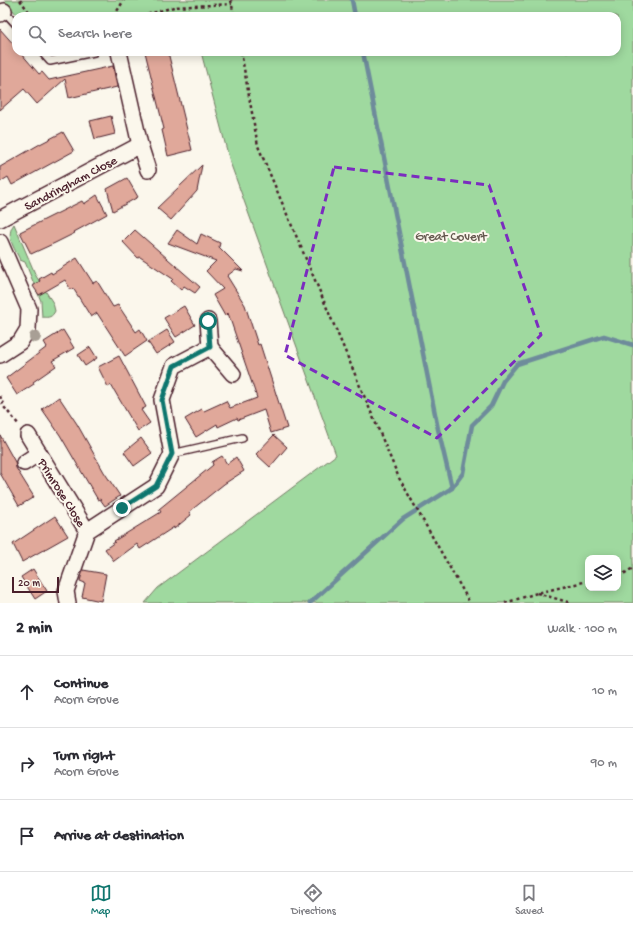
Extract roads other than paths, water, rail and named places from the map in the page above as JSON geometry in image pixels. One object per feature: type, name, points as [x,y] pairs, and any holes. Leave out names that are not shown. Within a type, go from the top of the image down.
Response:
[{"type":"street","points":[[120,56],[140,145],[148,170]]},
{"type":"street","name":"Sandringham Close","points":[[0,219],[140,145]]},
{"type":"street","points":[[0,242],[29,309],[28,329],[20,342],[0,355]]},
{"type":"street","points":[[208,321],[210,347],[233,374]]},
{"type":"street","points":[[68,603],[66,591],[87,531],[156,486],[172,454],[162,400],[174,366],[210,347]]},
{"type":"street","name":"Primrose Close","points":[[28,436],[40,453],[87,531]]},
{"type":"street","name":"Primrose Close","points":[[24,462],[40,453]]},
{"type":"lane","points":[[2,13],[12,21]]},
{"type":"lane","points":[[46,56],[50,61],[74,56]]},
{"type":"lane","points":[[172,454],[242,438]]},
{"type":"waterway","points":[[352,0],[354,12]]},
{"type":"waterway","points":[[364,56],[438,429],[452,488]]},
{"type":"waterway","points":[[310,603],[403,519],[452,488],[463,473],[472,425],[491,406],[503,381],[517,364],[604,336],[633,345]]},
{"type":"park label","name":"Great Covert","points":[[451,235]]}]
